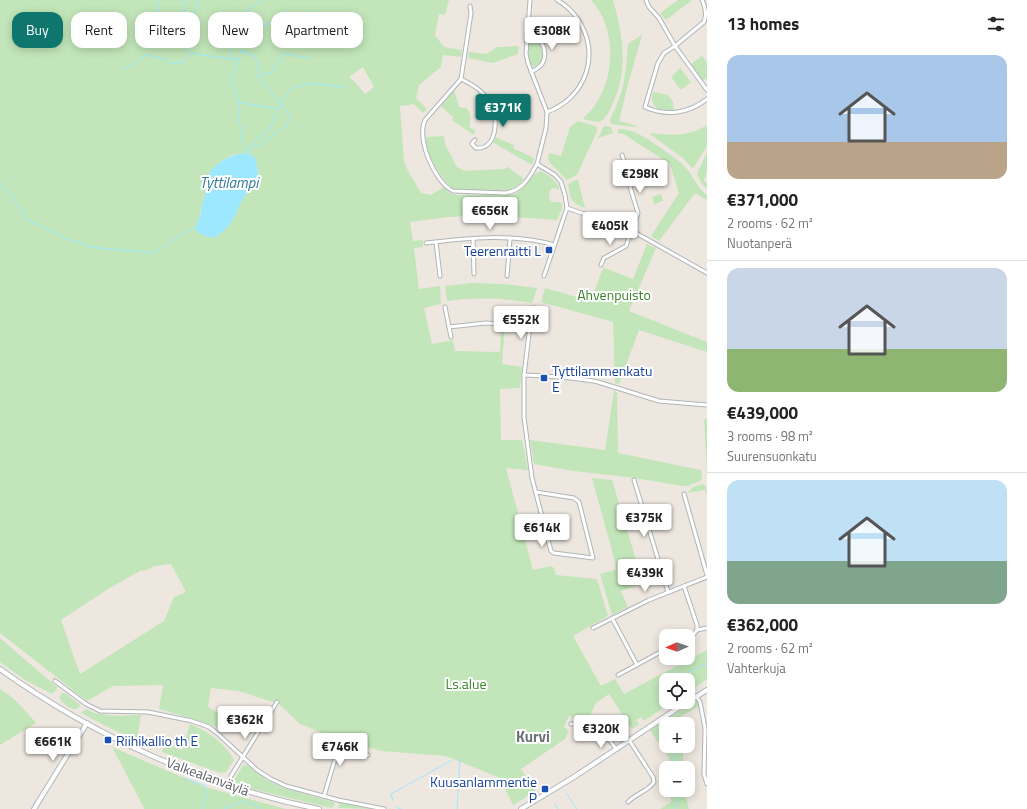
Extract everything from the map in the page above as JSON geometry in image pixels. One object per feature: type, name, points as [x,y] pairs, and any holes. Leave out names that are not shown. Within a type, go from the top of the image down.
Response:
[{"type":"main road","name":"Valkealanväylä","points":[[0,669],[28,688],[87,723],[118,741],[138,750],[185,770],[227,785],[271,798],[319,809]]},
{"type":"main road","points":[[696,696],[707,690]]},
{"type":"main road","points":[[521,809],[574,777],[677,709]]},
{"type":"main road","points":[[34,809],[87,723]]},
{"type":"street","points":[[470,6],[472,13],[461,80],[428,115],[422,127],[424,145],[436,173],[450,190],[458,192],[506,193],[513,192],[521,188],[528,180],[537,164],[546,128],[547,112],[531,72],[526,54],[530,0]]},
{"type":"street","points":[[547,112],[554,110],[571,98],[584,80],[589,60],[588,42],[581,24],[574,14],[556,0]]},
{"type":"street","points":[[646,0],[649,7],[659,18],[675,46],[707,90]]},
{"type":"street","points":[[702,0],[706,10],[706,19],[675,46],[664,53],[658,63],[645,107],[658,113],[677,112],[695,107],[707,99]]},
{"type":"street","points":[[527,35],[536,38],[541,42],[544,47],[545,54],[542,65],[531,72]]},
{"type":"street","points":[[461,80],[486,96],[491,102],[495,113],[495,131],[488,143],[482,148],[476,148],[472,144],[475,140]]},
{"type":"street","points":[[703,86],[707,83]]},
{"type":"street","points":[[601,265],[604,258],[626,246],[638,213],[628,180],[628,172],[622,156]]},
{"type":"street","points":[[537,164],[554,175],[561,182],[567,208],[544,276]]},
{"type":"street","points":[[567,208],[631,231],[707,273]]},
{"type":"street","points":[[426,243],[473,239],[510,239],[536,241],[554,245]]},
{"type":"street","points":[[473,239],[474,274]]},
{"type":"street","points":[[507,276],[510,239]]},
{"type":"street","points":[[436,242],[440,276]]},
{"type":"street","points":[[445,307],[451,337]]},
{"type":"street","points":[[534,308],[530,326],[524,374],[523,401],[525,434],[536,492],[551,551],[554,553],[593,558],[579,502],[574,498],[536,492]]},
{"type":"street","points":[[449,327],[486,323],[530,326]]},
{"type":"street","points":[[524,374],[561,376],[588,380],[659,401],[707,405]]},
{"type":"street","points":[[634,480],[668,592]]},
{"type":"street","points":[[593,628],[649,600],[707,576],[684,494]]},
{"type":"street","points":[[684,586],[697,625],[697,630],[695,633]]},
{"type":"street","points":[[612,618],[637,665]]},
{"type":"street","points":[[697,630],[707,628]]},
{"type":"street","points":[[618,675],[659,653]]},
{"type":"street","points":[[55,681],[86,704],[100,711],[148,712],[192,721],[209,727],[261,772],[279,783],[295,789],[384,809]]},
{"type":"street","points":[[696,696],[706,728],[707,784]]},
{"type":"street","points":[[227,785],[231,776],[277,702]]},
{"type":"street","points":[[571,724],[576,724],[606,738],[611,741],[616,749]]},
{"type":"street","points":[[628,802],[652,786],[654,782],[653,777],[629,740]]},
{"type":"street","points":[[324,796],[336,756],[341,749],[368,755]]},
{"type":"green space","name":"Ls.alue","points":[[0,0],[449,0],[445,15],[439,14],[435,35],[444,47],[462,50],[461,57],[443,55],[441,67],[419,85],[416,98],[427,109],[423,113],[414,104],[400,106],[404,161],[408,171],[421,193],[431,195],[444,187],[449,193],[456,195],[512,195],[521,190],[534,175],[541,171],[552,178],[559,186],[559,189],[552,188],[549,199],[552,202],[560,202],[562,204],[562,209],[557,220],[485,215],[448,217],[410,222],[413,241],[423,240],[423,247],[414,248],[419,289],[440,286],[441,304],[424,308],[432,344],[453,340],[455,351],[500,352],[501,327],[505,326],[502,364],[522,367],[520,388],[500,389],[501,440],[522,440],[528,470],[506,468],[533,570],[551,566],[554,568],[556,575],[597,579],[608,616],[573,636],[601,686],[615,679],[624,694],[659,675],[659,709],[662,709],[644,721],[641,717],[636,720],[639,724],[632,729],[609,694],[596,703],[586,724],[569,716],[564,727],[569,731],[565,739],[521,769],[536,791],[513,805],[500,778],[446,756],[382,751],[340,740],[300,724],[279,704],[239,691],[211,688],[208,707],[225,717],[219,728],[159,709],[163,685],[113,686],[87,701],[0,633]],"holes":[[[363,67],[374,87],[365,94],[349,77]],[[247,153],[256,160],[258,173],[257,180],[250,187],[242,200],[234,218],[200,215],[202,205],[206,197],[205,190],[209,174],[218,164],[232,155]],[[171,564],[186,592],[174,597],[164,621],[80,674],[61,620],[108,589],[140,571],[147,570],[154,566]]]},
{"type":"green space","points":[[591,0],[613,0],[622,39],[623,53],[621,79],[617,92],[606,116],[603,120],[597,122],[583,119],[594,107],[602,93],[610,66],[610,51],[609,37],[605,23]]},
{"type":"green space","points":[[678,0],[692,0],[666,20],[660,13]]},
{"type":"green space","points":[[642,35],[619,121],[638,126],[635,127],[611,124],[610,119],[615,110],[624,83],[628,44]]},
{"type":"green space","points":[[531,39],[540,45],[543,55],[541,62],[534,67],[531,65],[528,52],[529,42]]},
{"type":"green space","points":[[519,46],[518,54],[493,63],[468,58],[469,52],[486,54],[497,47]]},
{"type":"green space","points":[[702,56],[707,62],[707,79],[703,80],[699,78],[690,65]]},
{"type":"green space","points":[[680,68],[691,82],[681,90],[671,77]]},
{"type":"green space","points":[[454,90],[459,107],[466,108],[469,112],[471,119],[469,127],[475,130],[474,135],[452,120],[453,117],[441,106]]},
{"type":"green space","points":[[653,92],[668,95],[673,102],[674,111],[658,109],[652,101]]},
{"type":"green space","points":[[578,121],[595,126],[597,131],[577,175],[567,180],[550,163],[548,158],[549,153],[561,156],[570,127]]},
{"type":"green space","points":[[707,125],[707,146],[692,168],[683,158],[650,134],[673,135],[687,133],[701,129]]},
{"type":"green space","points":[[604,126],[611,127],[613,133],[598,138]]},
{"type":"green space","points":[[618,129],[634,132],[648,139],[670,154],[689,171],[707,195],[707,200],[695,193],[659,241],[651,236],[679,193],[670,164],[622,133],[618,134]]},
{"type":"green space","points":[[444,136],[445,144],[457,167],[465,171],[504,169],[508,167],[524,179],[511,189],[500,191],[454,189],[446,182],[438,171],[426,145],[426,137]]},
{"type":"green space","points":[[495,137],[514,145],[513,148],[534,158],[532,165],[492,142]]},
{"type":"green space","points":[[707,152],[707,172],[704,181],[707,183],[707,189],[701,183],[697,174]]},
{"type":"green space","points":[[642,172],[646,185],[639,187],[635,174]]},
{"type":"green space","points":[[578,180],[585,208],[576,204],[572,200],[568,184]]},
{"type":"green space","points":[[661,194],[663,201],[654,204],[652,197]]},
{"type":"green space","name":"Ahvenpuisto","points":[[647,244],[656,248],[629,311],[707,342],[707,352],[639,330],[619,384],[615,383],[613,322],[541,302],[545,288],[591,301],[604,268],[633,279]]},
{"type":"green space","points":[[472,283],[503,284],[537,288],[532,303],[490,299],[447,301],[445,286]]},
{"type":"green space","points":[[614,391],[617,392],[618,453],[701,470],[702,480],[688,486],[682,486],[534,464],[530,440],[605,450]]},
{"type":"green space","points":[[704,419],[707,419],[707,473]]},
{"type":"green space","points":[[592,478],[612,480],[643,583],[621,591],[628,607],[612,615],[600,574],[617,569]]},
{"type":"green space","points":[[703,484],[706,487],[707,497],[705,490],[687,493],[693,487]]},
{"type":"green space","points":[[0,638],[57,687],[52,694],[25,680],[0,662]]},
{"type":"green space","points":[[707,650],[707,679],[695,687],[695,673],[664,673],[679,665],[695,665],[695,656]]},
{"type":"green space","points":[[0,689],[15,700],[36,723],[0,745]]},
{"type":"green space","points":[[62,693],[65,693],[80,706],[72,709],[66,705],[59,697]]},
{"type":"green space","points":[[695,702],[698,702],[699,706],[695,708]]},
{"type":"green space","points":[[86,709],[94,713],[116,716],[141,715],[137,740],[81,713]]},
{"type":"green space","points":[[683,709],[694,709],[680,717],[671,717]]},
{"type":"green space","points":[[190,724],[215,738],[226,748],[234,760],[226,772],[220,773],[162,752],[164,744],[182,750]]},
{"type":"green space","points":[[659,724],[659,743],[650,730]]},
{"type":"green space","points":[[69,734],[72,740],[64,752],[62,751],[63,736]]},
{"type":"green space","points":[[112,747],[205,787],[286,809],[143,809],[144,808]]},
{"type":"green space","points":[[666,753],[683,753],[683,761],[669,761]]},
{"type":"green space","points":[[243,765],[247,765],[268,781],[283,788],[333,802],[335,804],[332,808],[236,784],[235,779]]},
{"type":"green space","points":[[671,797],[686,797],[689,809],[660,809],[671,802]]},
{"type":"green space","points":[[340,802],[371,809],[339,808]]},
{"type":"water","name":"Tyttilampi","points":[[247,153],[253,156],[256,160],[258,173],[257,180],[250,187],[234,218],[226,229],[214,238],[200,234],[196,229],[196,226],[205,198],[207,179],[211,171],[219,163],[230,157]]},
{"type":"waterway","points":[[156,0],[162,20],[190,53],[237,60]]},
{"type":"waterway","points":[[181,0],[184,4]]},
{"type":"waterway","points":[[182,12],[183,7],[189,0]]},
{"type":"waterway","points":[[195,12],[198,0]]},
{"type":"waterway","points":[[231,59],[232,32],[226,30],[231,20],[242,15],[263,0]]},
{"type":"waterway","points":[[263,26],[284,15],[290,16],[293,20],[302,21],[316,11]]},
{"type":"waterway","points":[[240,48],[241,51],[232,79],[240,111],[238,123],[243,129],[241,137],[247,153]]},
{"type":"waterway","points":[[241,51],[254,55],[258,63],[260,79],[290,117],[286,127],[257,147],[253,146]]},
{"type":"waterway","points":[[125,69],[146,55],[168,60],[172,64],[178,62],[182,63],[190,53]]},
{"type":"waterway","points":[[259,75],[271,73],[284,53],[310,59]]},
{"type":"waterway","points":[[247,153],[258,137],[270,129],[278,109],[290,89],[310,83],[345,87]]},
{"type":"waterway","points":[[237,102],[277,109]]},
{"type":"waterway","points":[[0,182],[18,205],[26,219],[67,239],[84,244],[88,247],[154,253],[190,229],[196,229]]},
{"type":"waterway","points":[[687,673],[707,664]]},
{"type":"waterway","points":[[675,753],[675,761]]},
{"type":"waterway","points":[[457,809],[460,758]]},
{"type":"waterway","points":[[393,800],[391,794],[452,760]]},
{"type":"waterway","points":[[184,778],[206,786],[203,809]]},
{"type":"waterway","points":[[567,794],[577,809]]},
{"type":"waterway","points":[[674,809],[678,800],[677,797]]},
{"type":"waterway","points":[[224,809],[242,802],[250,803],[261,809]]},
{"type":"waterway","points":[[555,804],[558,809]]},
{"type":"waterway","points":[[396,807],[401,809]]},
{"type":"place","name":"Teerenraitti L","points":[[549,250]]},
{"type":"place","name":"Tyttilammenkatu E","points":[[544,378]]},
{"type":"place","name":"Riihikallio th E","points":[[108,740]]},
{"type":"place","name":"Kuusanlammentie P","points":[[545,789]]},
{"type":"district","name":"Kurvi","points":[[533,736]]}]
